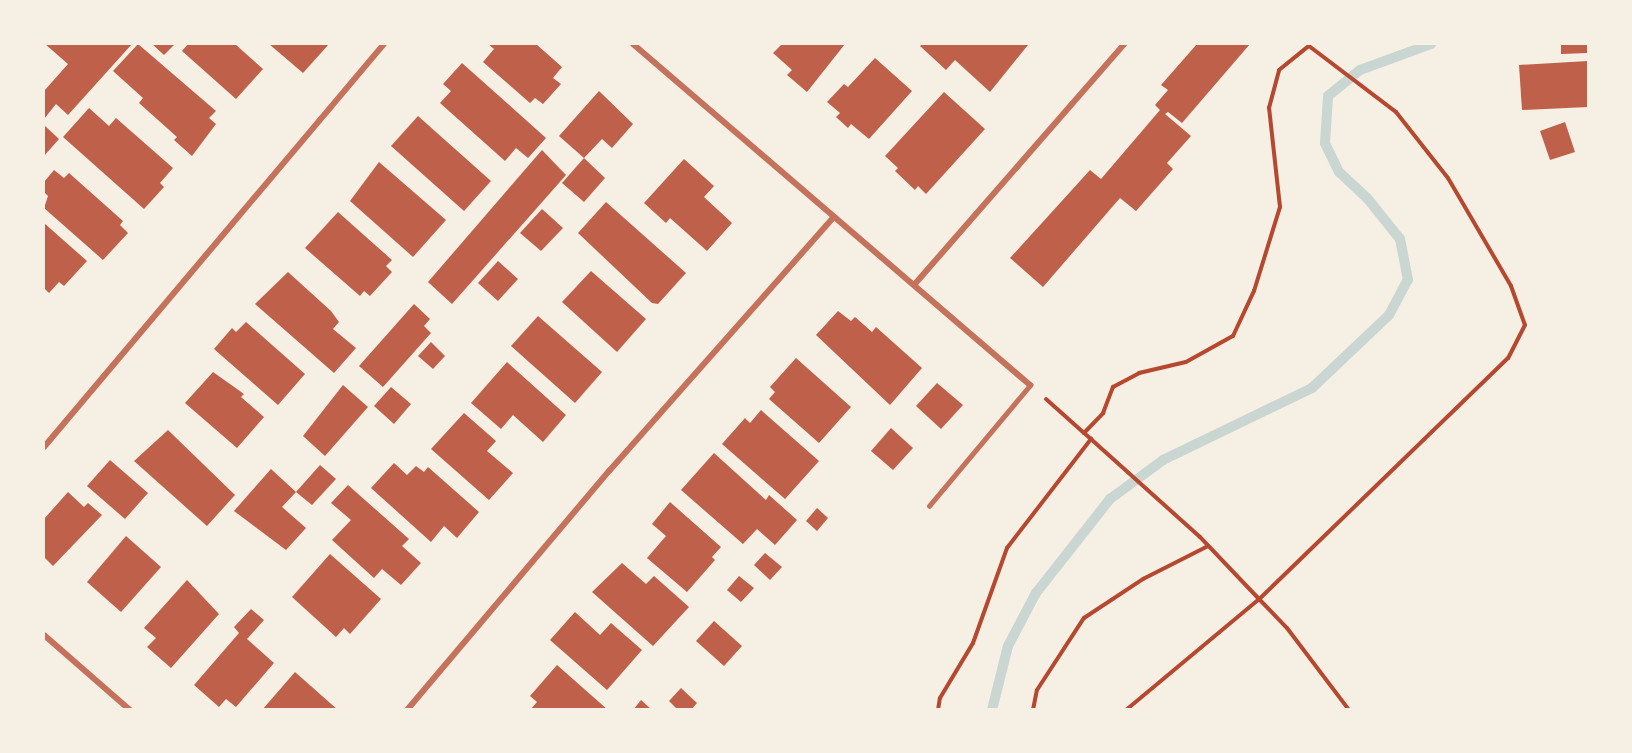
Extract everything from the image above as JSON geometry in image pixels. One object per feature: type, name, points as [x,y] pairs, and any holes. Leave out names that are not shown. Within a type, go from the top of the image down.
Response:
[{"type":"street","points":[[44,447],[384,44]]},
{"type":"street","points":[[633,44],[1030,385]]},
{"type":"street","points":[[914,285],[1124,44]]},
{"type":"street","points":[[407,710],[610,470],[834,217]]},
{"type":"street","points":[[44,635],[130,710]]},
{"type":"lane","points":[[929,506],[1030,385]]},
{"type":"path","points":[[1084,433],[1103,413],[1113,387],[1139,373],[1186,362],[1233,336],[1254,291],[1280,207],[1269,108],[1279,70],[1309,46],[1395,112],[1448,178],[1511,286],[1525,324],[1508,358],[1259,599],[1126,710]]},
{"type":"path","points":[[1030,385],[1208,546],[1287,628],[1349,710]]},
{"type":"path","points":[[938,710],[940,698],[973,643],[1007,548],[1091,439]]},
{"type":"path","points":[[1033,710],[1037,690],[1084,618],[1143,579],[1208,546]]},
{"type":"building","points":[[45,44],[132,44],[68,115],[56,104],[44,119],[44,91],[68,64]]},
{"type":"building","points":[[138,44],[216,111],[209,118],[216,124],[192,156],[174,140],[177,137],[139,103],[143,98],[113,71]]},
{"type":"building","points":[[152,44],[172,44],[174,45],[164,55]]},
{"type":"building","points":[[188,44],[235,44],[263,69],[236,99],[182,51]]},
{"type":"building","points":[[269,44],[329,44],[303,73]]},
{"type":"building","points":[[488,44],[536,44],[562,67],[553,78],[561,84],[543,104],[535,98],[530,103],[483,62],[494,49]]},
{"type":"building","points":[[782,44],[845,44],[807,92],[787,75],[792,70],[773,53]]},
{"type":"building","points":[[922,44],[1028,45],[990,92],[955,60],[946,70],[920,46]]},
{"type":"building","points":[[1197,44],[1250,44],[1182,123],[1168,112],[1165,114],[1191,136],[1167,163],[1173,169],[1136,211],[1120,198],[1043,287],[1010,258],[1090,170],[1101,179],[1160,110],[1155,105],[1168,90],[1161,85]]},
{"type":"building","points":[[1561,44],[1588,44],[1588,53],[1561,54]]},
{"type":"building","points":[[875,58],[912,91],[869,139],[851,124],[848,128],[836,117],[840,113],[827,102],[844,84],[848,87]]},
{"type":"building","points":[[1588,61],[1588,107],[1522,110],[1519,65]]},
{"type":"building","points":[[462,63],[546,138],[528,158],[516,148],[505,161],[440,103],[451,91],[443,84]]},
{"type":"building","points":[[599,91],[633,124],[612,148],[602,139],[584,158],[559,136]]},
{"type":"building","points":[[944,92],[985,129],[926,194],[918,186],[915,190],[895,171],[898,168],[885,156]]},
{"type":"building","points":[[89,108],[109,126],[116,118],[173,168],[160,183],[164,187],[144,209],[63,137]]},
{"type":"building","points":[[418,116],[491,181],[464,211],[391,146]]},
{"type":"building","points":[[1565,122],[1575,152],[1550,160],[1540,131]]},
{"type":"building","points":[[44,125],[59,139],[44,156]]},
{"type":"building","points":[[542,150],[566,175],[452,304],[428,282]]},
{"type":"building","points":[[584,158],[605,178],[584,202],[562,183]]},
{"type":"building","points":[[684,159],[714,186],[704,197],[732,223],[707,251],[670,218],[666,223],[644,203]]},
{"type":"building","points":[[379,162],[446,220],[413,257],[350,201]]},
{"type":"building","points":[[54,170],[64,178],[69,173],[123,221],[120,225],[128,233],[103,260],[44,208],[48,196],[44,192],[44,182]]},
{"type":"building","points":[[606,202],[686,273],[658,304],[652,303],[578,233]]},
{"type":"building","points":[[542,209],[563,228],[541,251],[520,233]]},
{"type":"building","points":[[338,212],[392,260],[386,266],[392,272],[370,296],[364,291],[360,296],[305,248]]},
{"type":"building","points":[[44,223],[87,261],[64,286],[59,282],[49,293],[44,288]]},
{"type":"building","points":[[498,261],[518,279],[498,301],[478,283]]},
{"type":"building","points":[[591,271],[646,319],[617,352],[562,302]]},
{"type":"building","points":[[288,272],[331,311],[339,322],[333,329],[356,348],[334,373],[255,304]]},
{"type":"building","points":[[414,304],[430,319],[424,326],[431,333],[383,387],[359,366]]},
{"type":"building","points":[[838,311],[851,321],[855,317],[872,332],[876,327],[922,368],[890,405],[816,335]]},
{"type":"building","points":[[538,316],[602,372],[575,403],[511,346]]},
{"type":"building","points":[[246,322],[305,374],[278,405],[214,349],[232,328],[236,332]]},
{"type":"building","points":[[431,342],[445,356],[433,369],[418,356]]},
{"type":"building","points":[[796,358],[851,407],[819,443],[769,399],[775,392],[770,387]]},
{"type":"building","points":[[507,362],[566,415],[543,442],[513,415],[501,429],[471,403]]},
{"type":"building","points":[[213,372],[244,394],[241,397],[264,417],[237,448],[185,403]]},
{"type":"building","points":[[937,383],[963,405],[941,429],[916,406]]},
{"type":"building","points":[[343,385],[368,407],[325,456],[303,436]]},
{"type":"building","points":[[391,387],[411,404],[394,424],[374,406]]},
{"type":"building","points":[[761,410],[819,461],[785,499],[722,444],[745,418],[750,423]]},
{"type":"building","points":[[464,413],[496,441],[487,451],[513,473],[489,500],[431,449]]},
{"type":"building","points":[[891,428],[913,448],[893,470],[871,451]]},
{"type":"building","points":[[168,430],[235,495],[207,526],[134,461]]},
{"type":"building","points":[[714,453],[766,500],[769,495],[797,520],[775,545],[757,529],[743,544],[681,490]]},
{"type":"building","points":[[110,460],[148,493],[125,519],[87,486]]},
{"type":"building","points":[[394,463],[407,475],[416,466],[424,472],[428,467],[479,512],[457,538],[444,526],[431,542],[371,488]]},
{"type":"building","points":[[320,465],[336,479],[312,505],[296,492]]},
{"type":"building","points":[[271,469],[296,492],[282,507],[306,528],[286,550],[234,511]]},
{"type":"building","points":[[348,485],[409,539],[402,546],[421,563],[401,585],[382,569],[374,578],[332,540],[351,520],[331,503]]},
{"type":"building","points":[[68,492],[84,507],[88,503],[102,515],[53,566],[44,557],[44,519]]},
{"type":"building","points":[[670,502],[721,547],[712,557],[715,560],[687,592],[647,558],[666,536],[652,524]]},
{"type":"building","points":[[817,508],[828,518],[817,531],[806,521]]},
{"type":"building","points":[[126,536],[161,567],[121,612],[87,582]]},
{"type":"building","points":[[765,553],[782,567],[770,580],[754,565]]},
{"type":"building","points":[[330,554],[381,599],[350,634],[344,628],[336,637],[292,597]]},
{"type":"building","points":[[622,563],[646,584],[654,576],[689,607],[653,646],[592,592]]},
{"type":"building","points":[[739,576],[754,588],[741,602],[727,590]]},
{"type":"building","points":[[187,580],[219,614],[171,668],[147,647],[156,638],[144,628]]},
{"type":"building","points":[[251,609],[264,620],[247,639],[274,663],[236,707],[226,699],[219,707],[194,685],[239,633],[234,627]]},
{"type":"building","points":[[575,612],[600,635],[611,623],[642,650],[607,690],[550,640]]},
{"type":"building","points":[[714,621],[742,646],[724,666],[696,641]]},
{"type":"building","points":[[557,665],[608,710],[530,710],[537,702],[530,696]]},
{"type":"building","points":[[295,672],[338,710],[262,710]]},
{"type":"building","points":[[681,688],[697,703],[691,710],[678,710],[669,701]]},
{"type":"building","points":[[641,700],[652,710],[633,710]]},
{"type":"waterway","points":[[992,710],[1008,646],[1036,593],[1110,499],[1163,460],[1312,388],[1389,315],[1408,280],[1400,239],[1367,198],[1339,172],[1325,143],[1328,96],[1360,70],[1431,44]]}]
